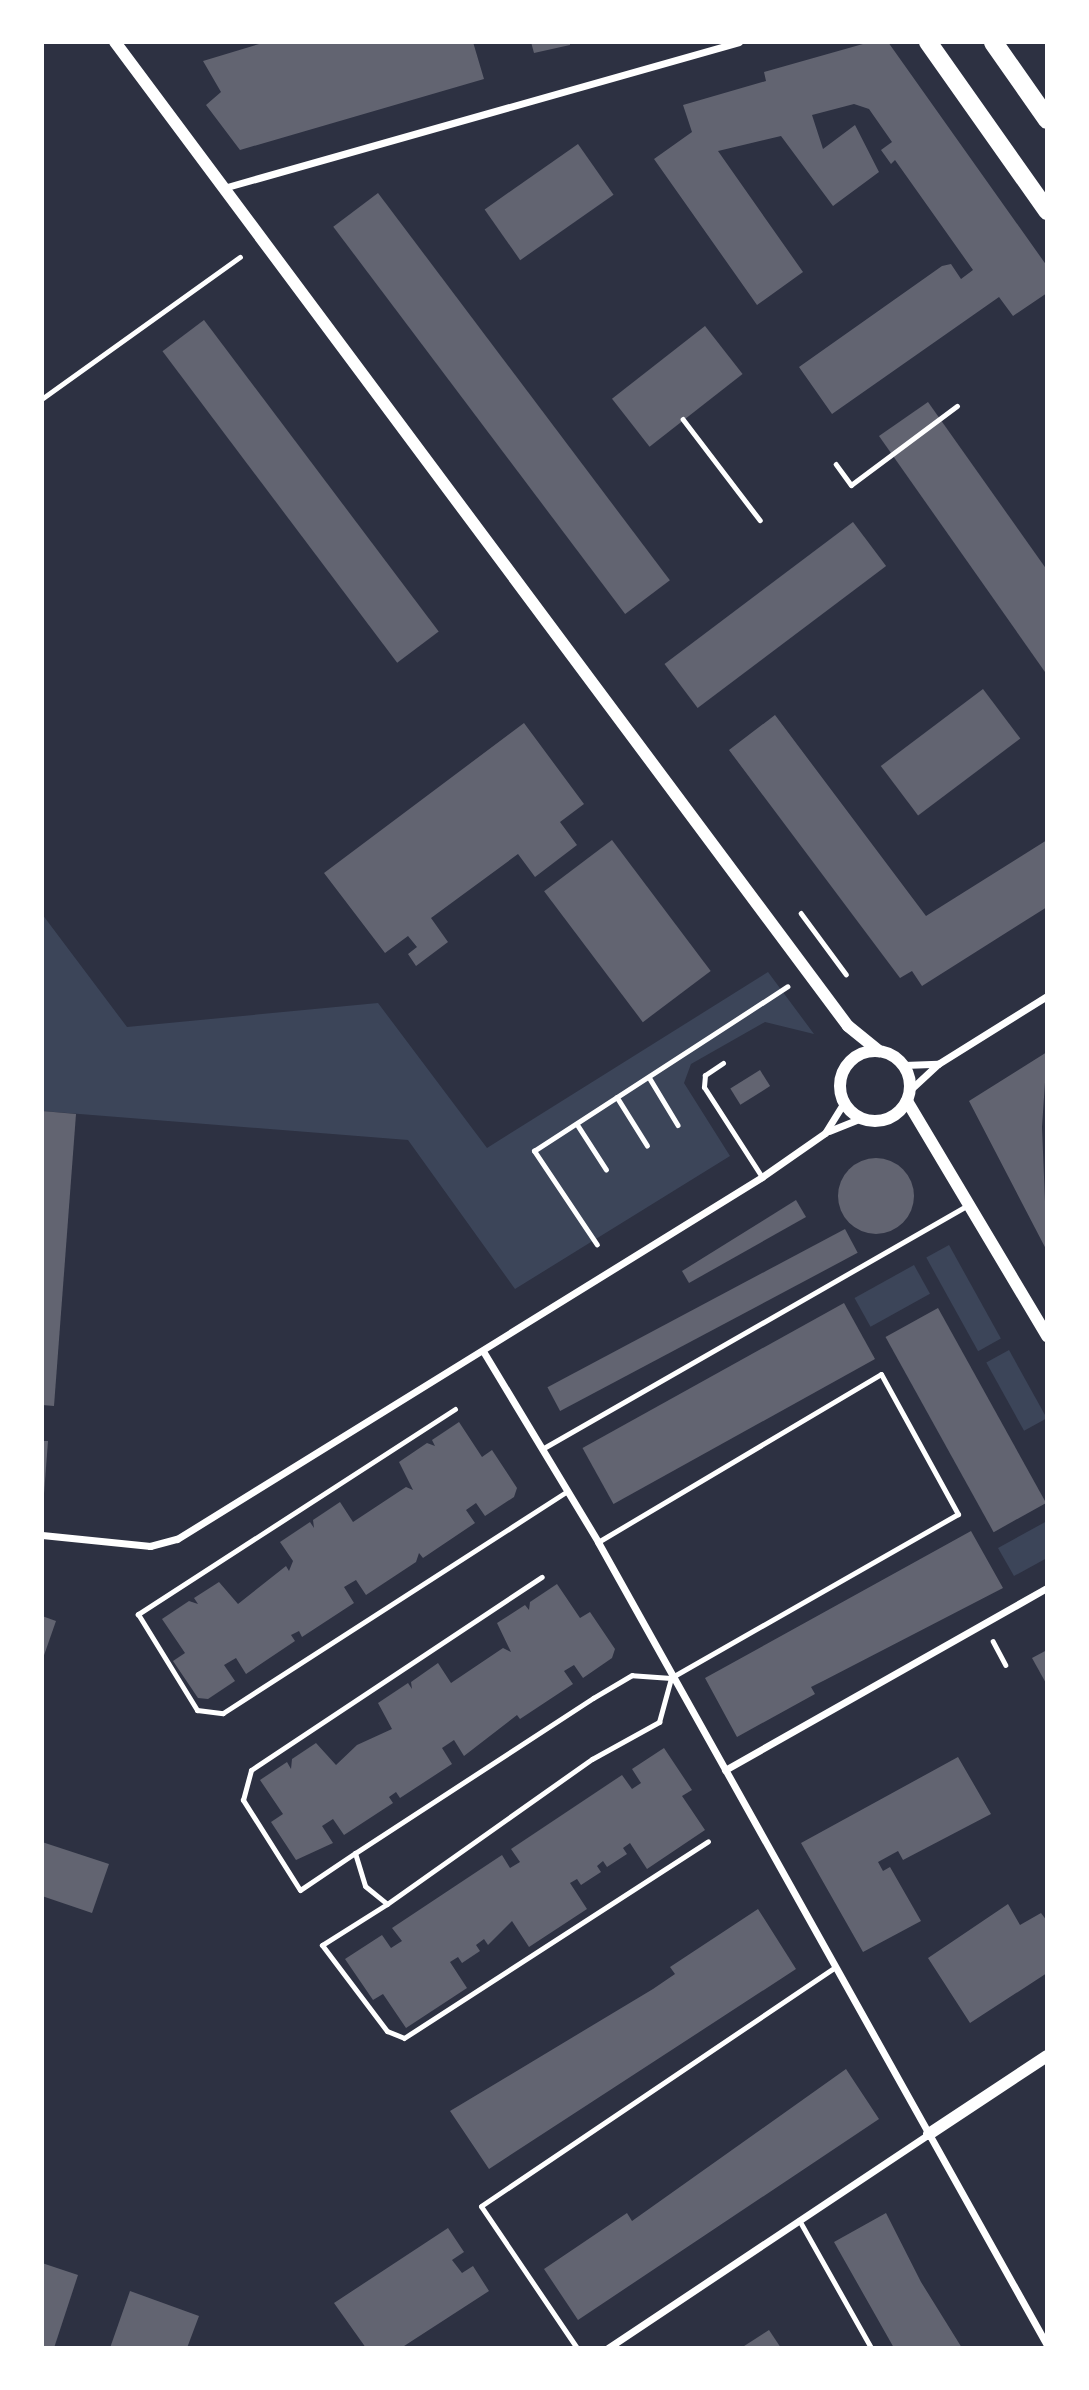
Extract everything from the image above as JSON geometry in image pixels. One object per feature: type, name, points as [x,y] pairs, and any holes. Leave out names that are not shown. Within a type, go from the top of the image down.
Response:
[{"type":"highway","points":[[993,42],[1047,119]]},
{"type":"main road","points":[[929,42],[1047,211]]},
{"type":"street","points":[[115,42],[227,187],[848,1026],[879,1051],[904,1065],[938,1064]]},
{"type":"street","points":[[227,187],[739,42]]},
{"type":"street","points":[[42,1535],[164,1545],[483,1351],[762,1177],[825,1133],[862,1118],[883,1120],[938,1064],[1047,996]]},
{"type":"street","points":[[825,1133],[844,1102],[845,1068],[855,1057],[879,1051]]},
{"type":"street","points":[[904,1065],[909,1095],[1047,1336]]},
{"type":"street","points":[[844,1102],[862,1118]]},
{"type":"street","points":[[483,1351],[598,1542],[832,1969],[929,2134],[1047,2345]]},
{"type":"street","points":[[725,1770],[1047,1588]]},
{"type":"street","points":[[608,2348],[1047,2056]]},
{"type":"lane","points":[[723,1063],[705,1075],[704,1087],[762,1177]]},
{"type":"lane","points":[[542,1449],[972,1202]]},
{"type":"lane","points":[[542,1577],[251,1770],[243,1800],[300,1890],[632,1675],[671,1678],[958,1514],[881,1374],[598,1542]]},
{"type":"lane","points":[[455,1409],[138,1614],[197,1710],[223,1713],[566,1492]]},
{"type":"lane","points":[[671,1678],[659,1722],[592,1759],[387,1904],[322,1945],[387,2031],[404,2038],[708,1841]]},
{"type":"lane","points":[[355,1853],[358,1875],[387,1904]]},
{"type":"lane","points":[[577,2348],[481,2206],[832,1969]]},
{"type":"lane","points":[[799,2221],[871,2348]]},
{"type":"path","points":[[43,398],[240,257]]},
{"type":"path","points":[[836,464],[851,485],[957,406]]},
{"type":"path","points":[[683,419],[761,520]]},
{"type":"path","points":[[800,913],[846,974]]},
{"type":"path","points":[[597,1245],[534,1151],[787,986]]},
{"type":"path","points":[[649,1077],[678,1125]]},
{"type":"path","points":[[617,1097],[647,1145]]},
{"type":"path","points":[[577,1124],[606,1169]]},
{"type":"path","points":[[993,1641],[1006,1665]]},
{"type":"shaded area","points":[[42,914],[127,1027],[378,1003],[487,1148],[768,972],[814,1034],[765,1022],[691,1064],[684,1083],[730,1156],[515,1289],[408,1140],[42,1111]]},
{"type":"shaded area","points":[[949,1245],[1001,1339],[978,1351],[926,1258]]},
{"type":"shaded area","points":[[914,1265],[930,1294],[871,1327],[855,1298]]},
{"type":"shaded area","points":[[1009,1350],[1047,1418],[1024,1431],[986,1363]]},
{"type":"shaded area","points":[[1047,1521],[1047,1558],[1014,1576],[998,1548]]},
{"type":"building","points":[[266,42],[473,42],[484,79],[240,150],[206,105],[221,92],[203,61]]},
{"type":"building","points":[[531,42],[570,42],[570,45],[534,53]]},
{"type":"building","points":[[870,42],[888,42],[1047,266],[1047,293],[1013,316],[999,297],[832,414],[799,367],[942,266],[951,264],[961,279],[973,270],[895,160],[891,164],[881,150],[892,142],[869,109],[854,104],[812,115],[823,149],[855,125],[879,172],[833,206],[781,136],[718,151],[803,272],[757,305],[654,159],[692,132],[683,105],[766,81],[764,72]]},
{"type":"building","points":[[578,144],[614,195],[520,260],[485,209]]},
{"type":"building","points":[[378,193],[670,580],[625,614],[333,227]]},
{"type":"building","points":[[204,320],[439,631],[397,663],[162,351]]},
{"type":"building","points":[[705,326],[743,374],[650,447],[612,399]]},
{"type":"building","points":[[928,402],[1047,570],[1045,672],[879,436]]},
{"type":"building","points":[[853,522],[886,566],[698,708],[665,664]]},
{"type":"building","points":[[983,689],[1020,739],[918,816],[881,766]]},
{"type":"building","points":[[775,715],[926,916],[1047,840],[1047,907],[922,986],[912,971],[900,978],[729,750]]},
{"type":"building","points":[[524,723],[584,804],[560,822],[577,845],[535,877],[518,854],[431,918],[448,942],[416,966],[408,954],[417,947],[408,936],[385,953],[324,873]]},
{"type":"building","points":[[612,840],[711,971],[643,1022],[544,891]]},
{"type":"building","points":[[1047,1052],[1042,1127],[1047,1251],[969,1101]]},
{"type":"building","points":[[760,1070],[770,1086],[740,1105],[730,1089]]},
{"type":"building","points":[[42,1111],[76,1114],[54,1406],[42,1405]]},
{"type":"building","points":[[876,1158],[891,1161],[903,1169],[911,1181],[914,1196],[911,1211],[903,1223],[891,1231],[876,1234],[861,1231],[849,1223],[841,1211],[838,1196],[841,1181],[849,1169],[861,1161]]},
{"type":"building","points":[[796,1200],[806,1217],[689,1283],[682,1271]]},
{"type":"building","points":[[845,1229],[858,1253],[560,1411],[547,1387]]},
{"type":"building","points":[[844,1303],[875,1359],[614,1504],[582,1448]]},
{"type":"building","points":[[938,1308],[1046,1503],[994,1532],[886,1337]]},
{"type":"building","points":[[459,1422],[482,1457],[492,1450],[517,1488],[514,1497],[485,1516],[476,1503],[466,1510],[475,1523],[423,1558],[419,1553],[416,1562],[366,1595],[356,1580],[344,1587],[354,1603],[302,1637],[299,1631],[291,1635],[295,1641],[246,1674],[236,1658],[224,1665],[235,1681],[208,1699],[198,1698],[173,1661],[185,1653],[162,1619],[189,1601],[198,1604],[194,1598],[219,1582],[238,1604],[286,1566],[289,1571],[293,1561],[280,1542],[310,1522],[314,1528],[313,1520],[340,1502],[353,1522],[406,1487],[413,1490],[399,1462],[427,1443],[435,1446],[432,1440]]},
{"type":"building","points":[[42,1441],[48,1441],[44,1494],[42,1494]]},
{"type":"building","points":[[971,1531],[1003,1588],[811,1687],[815,1694],[737,1737],[705,1678]]},
{"type":"building","points":[[557,1584],[580,1618],[590,1612],[615,1649],[612,1658],[583,1678],[574,1665],[564,1671],[573,1684],[520,1719],[517,1715],[464,1756],[454,1740],[442,1748],[452,1764],[400,1798],[396,1792],[389,1797],[393,1803],[344,1835],[333,1819],[322,1826],[333,1843],[296,1860],[271,1822],[283,1814],[260,1780],[287,1762],[291,1769],[292,1759],[316,1743],[336,1765],[357,1745],[392,1729],[378,1703],[408,1683],[412,1689],[411,1682],[438,1663],[451,1683],[503,1648],[511,1652],[497,1623],[525,1605],[529,1610],[530,1602]]},
{"type":"building","points":[[42,1616],[56,1621],[42,1661]]},
{"type":"building","points":[[1047,1650],[1047,1685],[1032,1658]]},
{"type":"building","points":[[664,1748],[692,1790],[682,1796],[705,1830],[647,1869],[630,1843],[623,1848],[627,1854],[607,1867],[603,1861],[597,1866],[601,1872],[581,1885],[577,1879],[570,1883],[587,1909],[529,1947],[512,1921],[488,1945],[484,1939],[476,1945],[480,1951],[462,1963],[458,1957],[450,1962],[467,1988],[406,2028],[383,1994],[373,2000],[345,1959],[382,1935],[391,1948],[402,1941],[392,1928],[502,1855],[510,1868],[520,1862],[511,1849],[622,1775],[632,1789],[641,1783],[632,1769]]},
{"type":"building","points":[[958,1757],[991,1814],[903,1860],[898,1851],[878,1862],[883,1871],[890,1867],[921,1921],[863,1952],[801,1843]]},
{"type":"building","points":[[42,1842],[109,1864],[92,1913],[42,1896]]},
{"type":"building","points":[[1008,1904],[1020,1925],[1041,1913],[1047,1921],[1047,1973],[970,2023],[928,1958]]},
{"type":"building","points":[[758,1909],[796,1969],[489,2169],[450,2111],[653,1989],[675,1974],[670,1967]]},
{"type":"building","points":[[846,2069],[879,2119],[578,2320],[544,2269],[627,2213],[632,2221]]},
{"type":"building","points":[[886,2213],[921,2282],[962,2348],[894,2348],[834,2242]]},
{"type":"building","points":[[448,2228],[464,2252],[452,2260],[462,2273],[473,2266],[489,2291],[401,2348],[366,2348],[334,2303]]},
{"type":"building","points":[[42,2263],[78,2275],[54,2348],[42,2348]]},
{"type":"building","points":[[130,2291],[199,2316],[187,2348],[110,2348]]},
{"type":"building","points":[[769,2330],[781,2348],[741,2348]]}]
